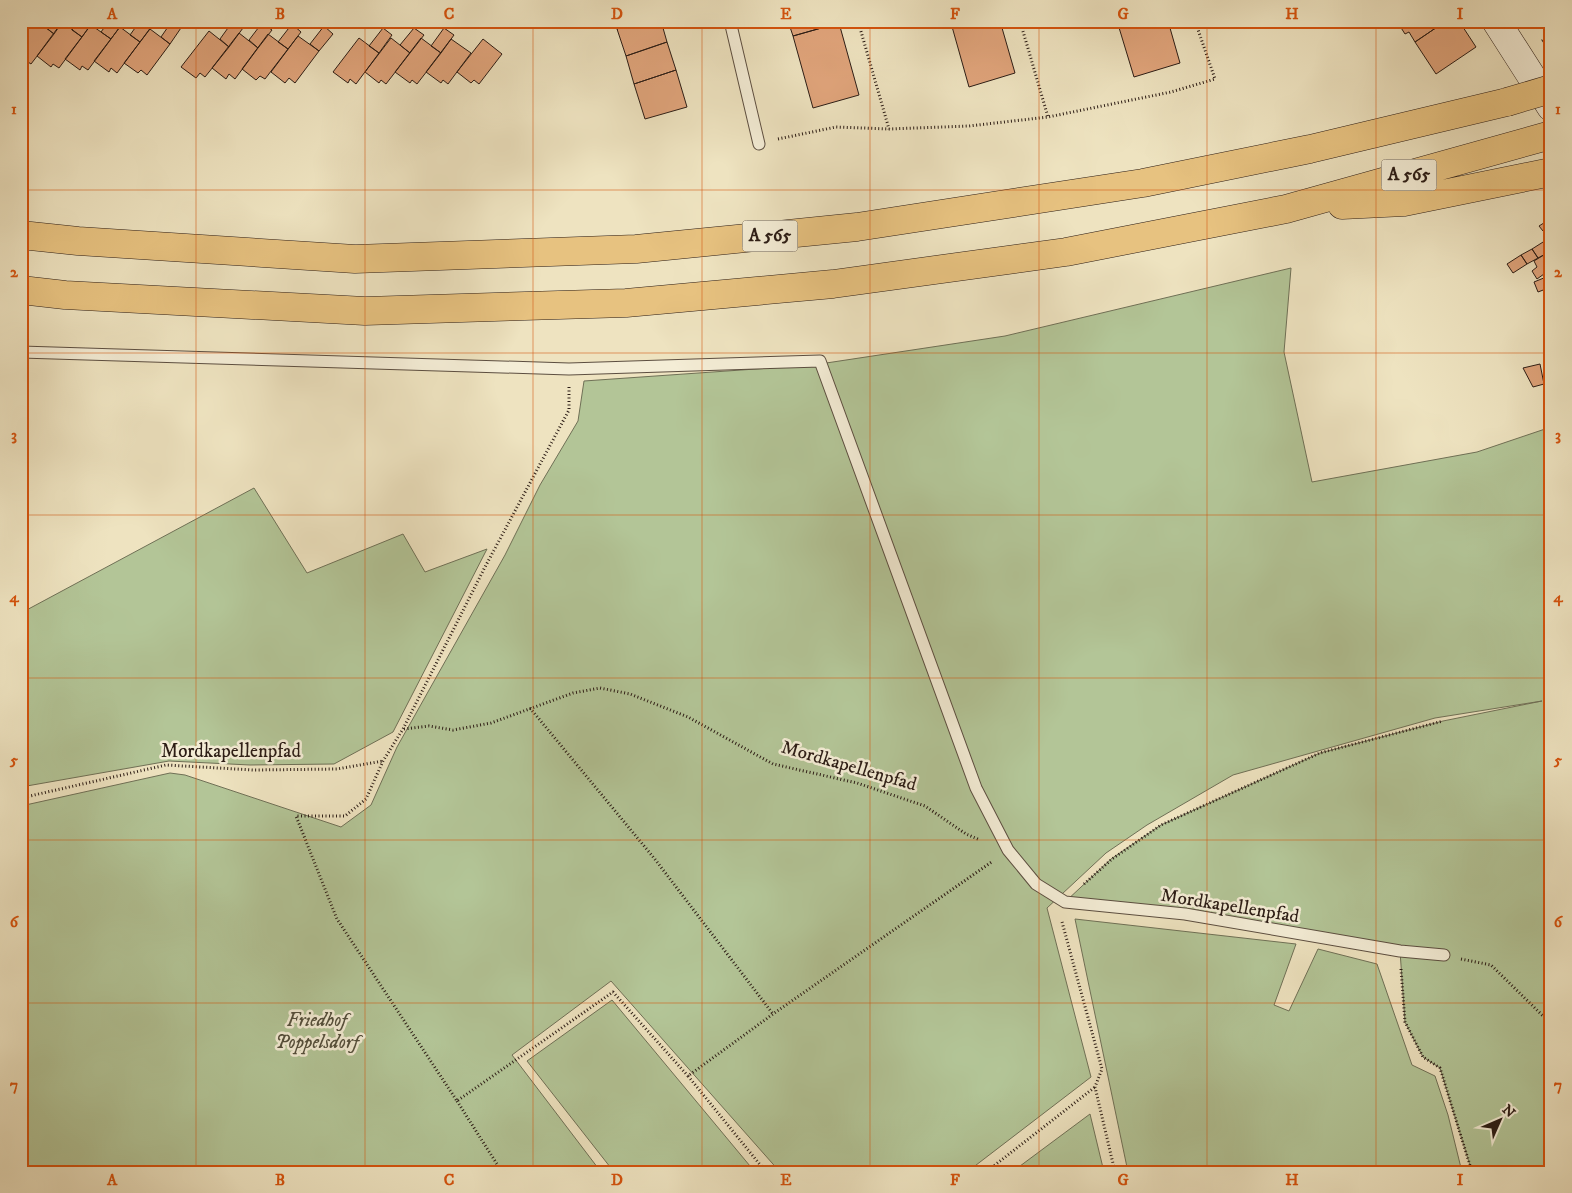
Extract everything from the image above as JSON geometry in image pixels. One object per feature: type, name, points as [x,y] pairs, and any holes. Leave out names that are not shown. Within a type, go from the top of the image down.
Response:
[{"type":"highway","name":"A 565","points":[[21,235],[78,241],[355,259],[636,249],[857,227],[1142,183],[1310,149],[1507,102],[1551,89]]},
{"type":"highway","name":"A 565","points":[[21,290],[65,295],[365,311],[626,303],[833,284],[1066,252],[1286,209],[1541,137]]},
{"type":"highway","points":[[1286,209],[1404,202],[1551,172]]},
{"type":"street","points":[[1496,21],[1551,107]]},
{"type":"lane","points":[[730,21],[759,144]]},
{"type":"lane","points":[[21,352],[569,369],[820,361],[976,788],[1008,850]]},
{"type":"lane","name":"Mordkapellenpfad","points":[[1008,850],[1036,884],[1065,902],[1185,914],[1400,951],[1444,955]]},
{"type":"path","points":[[858,21],[889,129]]},
{"type":"path","points":[[1020,21],[1048,117]]},
{"type":"path","points":[[759,144],[836,127],[889,129],[969,126],[1048,117],[1171,92],[1215,79],[1195,21]]},
{"type":"path","points":[[502,1172],[336,919],[296,816],[345,816],[366,799],[383,761],[403,729],[485,567],[569,410],[569,369]]},
{"type":"path","name":"Mordkapellenpfad","points":[[403,729],[429,726],[452,730],[491,723],[572,693],[600,688],[630,694],[688,718],[773,764],[857,783],[925,806],[966,834],[1008,850]]},
{"type":"path","points":[[530,708],[654,858],[773,1014]]},
{"type":"path","points":[[986,1172],[1094,1087],[1102,1068],[1062,920],[1065,902],[1112,859],[1161,825],[1320,753],[1443,721]]},
{"type":"path","name":"Mordkapellenpfad","points":[[21,798],[166,765],[253,770],[337,769],[383,761]]},
{"type":"path","points":[[688,1076],[773,1014],[1008,850]]},
{"type":"path","points":[[1400,951],[1405,1022],[1423,1057],[1440,1068],[1472,1172]]},
{"type":"path","points":[[1444,955],[1491,965],[1542,1015],[1551,1020]]},
{"type":"path","points":[[457,1102],[613,992],[688,1076],[766,1172]]},
{"type":"path","points":[[1094,1087],[1115,1172]]},
{"type":"green space","name":"Friedhof Poppelsdorf","points":[[1291,268],[1284,352],[1312,482],[1477,452],[1551,427],[1551,1172],[1472,1172],[1440,1068],[1423,1057],[1405,1022],[1400,951],[1065,902],[1111,859],[1161,825],[1320,753],[1443,721],[1542,701],[1435,718],[1233,775],[1147,825],[1106,853],[1047,908],[1091,1077],[967,1172],[780,1172],[611,981],[512,1055],[601,1172],[21,1172],[21,806],[170,773],[185,775],[341,827],[371,805],[397,747],[505,555],[540,485],[578,421],[584,381],[813,365],[1005,336]]},
{"type":"green space","points":[[254,488],[307,573],[403,534],[425,572],[487,549],[393,732],[334,764],[250,765],[169,761],[21,787],[21,613]]},
{"type":"green space","points":[[1075,919],[1296,944],[1274,1005],[1289,1011],[1318,949],[1377,964],[1412,1065],[1435,1076],[1448,1115],[1462,1172],[1128,1172]]},
{"type":"green space","points":[[612,1000],[755,1172],[614,1172],[527,1061]]},
{"type":"green space","points":[[1090,1114],[1104,1172],[1012,1172]]},
{"type":"building","points":[[21,21],[32,21],[25,30],[21,27]]},
{"type":"building","points":[[32,21],[37,21],[54,34],[31,64],[25,60],[22,64],[21,36]]},
{"type":"building","points":[[48,21],[63,21],[54,34],[44,26]]},
{"type":"building","points":[[79,21],[93,21],[82,37],[72,30]]},
{"type":"building","points":[[109,21],[124,21],[111,39],[101,32]]},
{"type":"building","points":[[140,21],[151,21],[154,23],[140,42],[130,35]]},
{"type":"building","points":[[172,21],[178,21],[183,25],[170,44],[161,37]]},
{"type":"building","points":[[233,21],[243,28],[229,47],[220,39]]},
{"type":"building","points":[[491,21],[505,21],[500,28]]},
{"type":"building","points":[[614,21],[640,21],[617,29]]},
{"type":"building","points":[[640,21],[661,21],[667,42],[626,56],[617,29]]},
{"type":"building","points":[[788,21],[838,21],[839,23],[793,36]]},
{"type":"building","points":[[957,21],[1000,21],[1015,73],[969,87],[951,23]]},
{"type":"building","points":[[1117,21],[1168,21],[1180,63],[1134,77]]},
{"type":"building","points":[[1401,21],[1446,21],[1415,42],[1409,32],[1405,34],[1398,23]]},
{"type":"building","points":[[1446,21],[1459,21],[1476,47],[1436,74],[1415,42]]},
{"type":"building","points":[[62,22],[82,37],[59,68],[53,64],[51,67],[37,56]]},
{"type":"building","points":[[262,23],[272,30],[258,48],[249,40]]},
{"type":"building","points":[[839,23],[859,95],[813,108],[793,36]]},
{"type":"building","points":[[292,24],[301,32],[288,49],[278,42]]},
{"type":"building","points":[[91,25],[111,39],[88,70],[82,66],[80,70],[65,59]]},
{"type":"building","points":[[324,26],[333,34],[319,51],[310,44]]},
{"type":"building","points":[[120,27],[140,42],[117,73],[111,68],[109,72],[94,61]]},
{"type":"building","points":[[383,28],[392,35],[379,53],[369,46]]},
{"type":"building","points":[[414,28],[424,35],[410,53],[400,45]]},
{"type":"building","points":[[444,28],[454,35],[441,53],[431,46]]},
{"type":"building","points":[[150,29],[170,44],[147,75],[141,70],[138,73],[124,63]]},
{"type":"building","points":[[209,31],[229,47],[205,77],[200,73],[196,78],[181,67]]},
{"type":"building","points":[[239,33],[258,48],[235,79],[229,74],[226,79],[212,68]]},
{"type":"building","points":[[268,34],[288,49],[265,79],[260,76],[256,80],[242,69]]},
{"type":"building","points":[[298,36],[319,51],[295,83],[289,78],[285,83],[271,72]]},
{"type":"building","points":[[359,38],[379,53],[356,84],[350,79],[348,83],[333,72]]},
{"type":"building","points":[[391,38],[410,53],[386,84],[381,80],[379,83],[365,72]]},
{"type":"building","points":[[421,38],[441,53],[417,84],[412,80],[410,83],[395,72]]},
{"type":"building","points":[[451,39],[471,53],[448,84],[443,80],[441,83],[426,72]]},
{"type":"building","points":[[483,39],[502,54],[479,84],[474,80],[471,83],[457,72]]},
{"type":"building","points":[[667,42],[676,70],[634,84],[626,56]]},
{"type":"building","points":[[676,70],[687,107],[645,119],[634,84]]},
{"type":"building","points":[[1547,221],[1550,226],[1543,231],[1539,226]]},
{"type":"building","points":[[1551,237],[1551,251],[1538,258],[1532,249]]},
{"type":"building","points":[[1532,249],[1538,258],[1527,264],[1521,255]]},
{"type":"building","points":[[1547,253],[1551,259],[1551,269],[1537,279],[1532,271],[1537,267],[1534,261]]},
{"type":"building","points":[[1521,255],[1527,264],[1513,273],[1507,264]]},
{"type":"building","points":[[1551,275],[1551,287],[1538,292],[1534,282]]},
{"type":"building","points":[[1551,299],[1551,312],[1547,301]]},
{"type":"building","points":[[1551,314],[1551,325],[1548,326],[1544,316]]},
{"type":"building","points":[[1540,364],[1544,384],[1533,387],[1523,368]]}]
